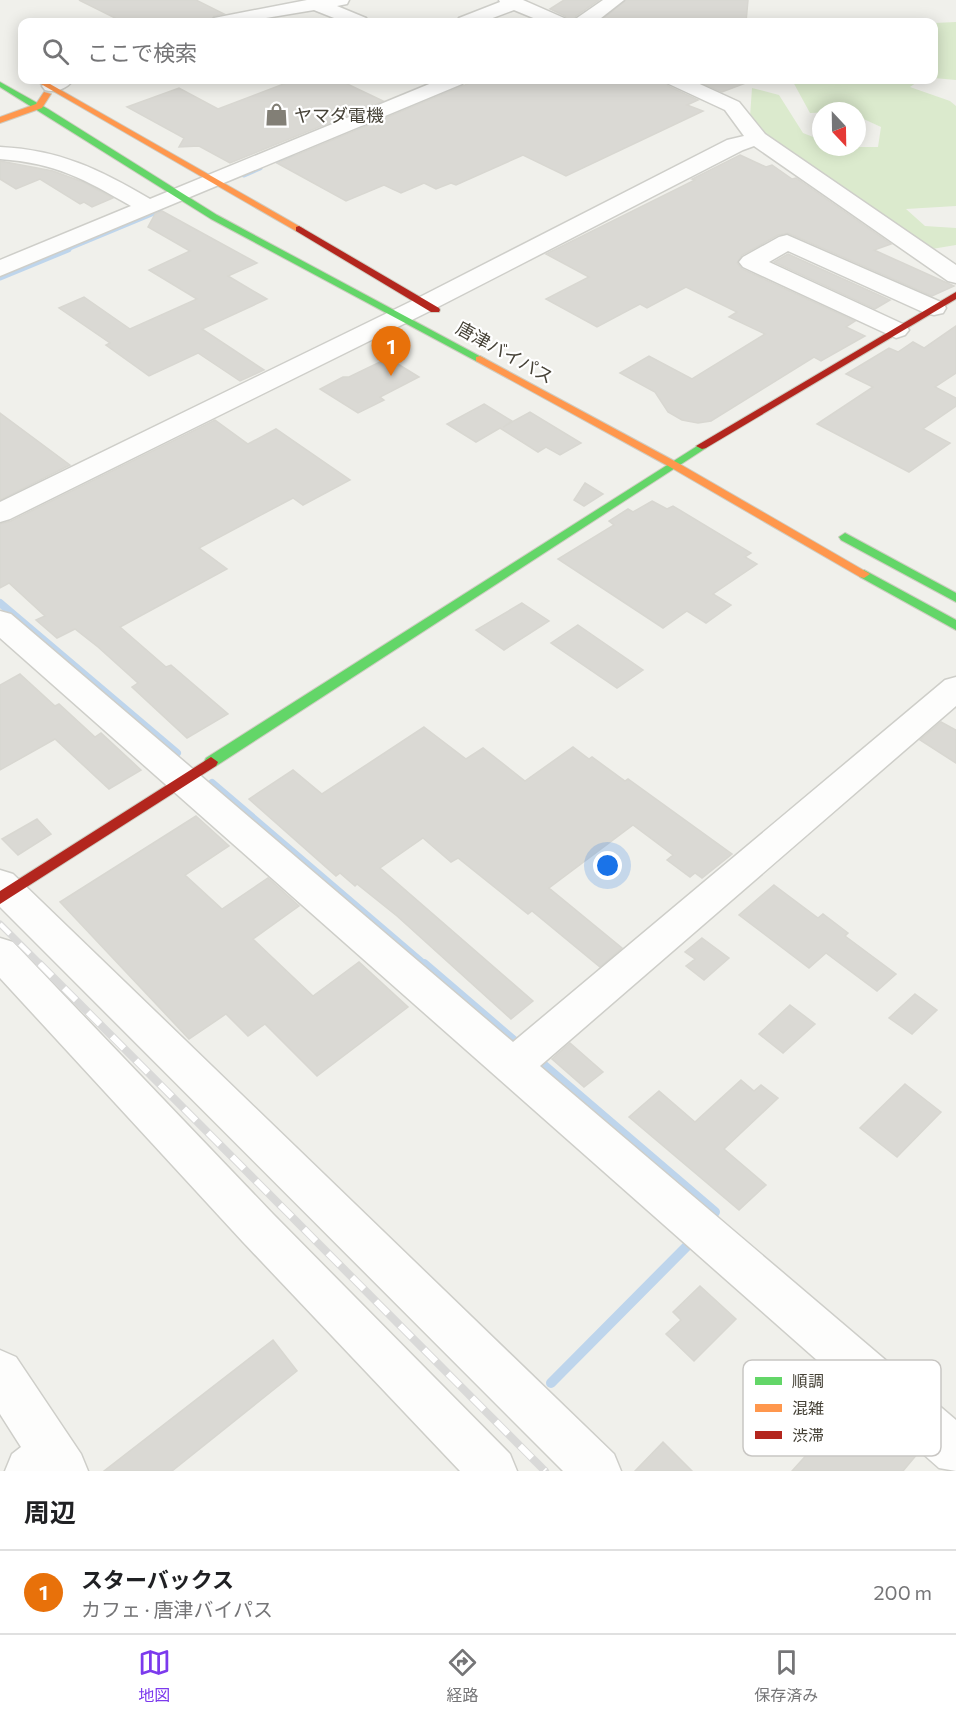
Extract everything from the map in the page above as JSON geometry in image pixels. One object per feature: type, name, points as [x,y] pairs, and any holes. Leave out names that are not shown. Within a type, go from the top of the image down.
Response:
[{"type":"main road","name":"唐津バイパス","points":[[0,84],[39,106],[177,195],[272,249],[401,316],[674,465],[956,626]]},
{"type":"main road","points":[[0,99],[45,84]]},
{"type":"main road","points":[[0,120],[39,106],[50,84]]},
{"type":"main road","points":[[54,84],[435,310]]},
{"type":"main road","points":[[3,892],[183,781],[690,453],[956,295]]},
{"type":"main road","points":[[836,532],[956,598]]},
{"type":"street","points":[[234,18],[340,0]]},
{"type":"street","points":[[590,18],[615,0]]},
{"type":"street","points":[[475,18],[511,2],[548,18]]},
{"type":"street","points":[[316,4],[349,18]]},
{"type":"street","points":[[0,269],[445,84]]},
{"type":"street","points":[[685,84],[732,106],[757,139],[956,276]]},
{"type":"street","points":[[0,513],[401,316],[435,310],[735,145],[757,139]]},
{"type":"street","points":[[0,153],[53,158],[79,167],[148,207]]},
{"type":"street","points":[[896,330],[751,262],[787,242],[934,308]]},
{"type":"street","points":[[928,258],[956,252]]},
{"type":"street","points":[[0,621],[183,781],[524,1056],[702,1231],[851,1360]]},
{"type":"street","points":[[524,1056],[956,688]]},
{"type":"street","points":[[3,892],[597,1471]]},
{"type":"street","points":[[0,953],[258,1227],[493,1471]]},
{"type":"street","points":[[0,1373],[49,1465]]},
{"type":"street","points":[[941,1438],[956,1451]]},
{"type":"green space","points":[[956,22],[956,80],[938,78],[938,23]]},
{"type":"green space","points":[[794,84],[914,84],[910,87],[950,101],[956,106],[956,206],[906,209],[925,226],[956,228],[956,245],[926,250],[772,141],[750,117],[752,88],[779,95],[803,133],[812,136],[812,156],[866,156],[866,147],[878,147],[881,127],[866,120],[866,102],[812,102],[812,113]]},
{"type":"building","points":[[79,0],[196,0],[224,14],[213,18],[115,18]]},
{"type":"building","points":[[564,0],[599,0],[575,18],[566,18],[550,9]]},
{"type":"building","points":[[626,0],[748,0],[746,18],[604,18]]},
{"type":"building","name":"ヤマダ電機","points":[[284,84],[347,84],[383,101],[230,163],[199,146],[179,147],[184,138],[127,107],[179,88],[218,109]]},
{"type":"building","points":[[467,84],[667,84],[698,100],[687,105],[703,111],[566,176],[523,155],[456,185],[451,183],[436,189],[424,183],[401,193],[384,185],[346,201],[277,163]]},
{"type":"building","points":[[704,84],[743,84],[722,92]]},
{"type":"building","points":[[740,155],[766,167],[772,165],[792,179],[796,178],[891,244],[874,250],[954,286],[932,296],[788,233],[778,235],[742,255],[737,263],[742,269],[855,321],[846,327],[865,336],[821,361],[814,357],[711,421],[698,423],[682,420],[668,412],[655,392],[620,373],[649,356],[692,379],[765,334],[729,317],[737,312],[686,287],[647,308],[640,304],[597,327],[546,299],[589,277],[546,254],[695,180],[692,179]]},
{"type":"building","points":[[0,161],[53,171],[83,182],[113,198],[92,207],[84,202],[80,204],[40,179],[16,189],[0,179]]},
{"type":"building","points":[[162,211],[257,263],[228,276],[267,299],[202,329],[264,370],[240,381],[198,353],[149,376],[106,345],[110,343],[59,308],[84,297],[130,329],[197,299],[149,270],[190,251],[148,227],[155,214]]},
{"type":"building","points":[[788,254],[890,300],[875,309],[774,262]]},
{"type":"building","points":[[956,326],[956,373],[935,387],[956,398],[956,406],[923,429],[950,443],[909,472],[817,424],[873,387],[846,374],[889,348],[898,352],[913,342],[924,348]]},
{"type":"building","points":[[388,358],[419,377],[380,397],[384,400],[358,413],[320,389],[343,377],[349,377]]},
{"type":"building","points":[[484,404],[512,421],[503,427],[530,412],[581,443],[560,455],[546,447],[538,452],[500,428],[476,442],[447,424]]},
{"type":"building","points":[[0,413],[70,465],[0,500]]},
{"type":"building","points":[[215,420],[248,444],[276,429],[350,480],[303,505],[293,498],[199,548],[227,569],[120,627],[166,667],[171,665],[228,714],[187,738],[132,687],[138,683],[98,647],[75,629],[57,638],[36,620],[45,616],[9,583],[0,588],[0,524],[11,521]]},
{"type":"building","points":[[585,483],[603,494],[584,506],[574,500]]},
{"type":"building","points":[[652,501],[667,509],[673,506],[751,553],[745,557],[757,564],[713,594],[731,605],[706,623],[687,611],[663,628],[558,559],[614,525],[609,521],[628,509],[633,512]]},
{"type":"building","points":[[522,603],[549,621],[504,650],[476,630]]},
{"type":"building","points":[[578,625],[643,670],[617,688],[551,643]]},
{"type":"building","points":[[20,674],[55,706],[59,704],[95,737],[101,733],[141,770],[109,789],[55,739],[0,770],[0,685]]},
{"type":"building","points":[[941,722],[956,730],[956,763],[920,740]]},
{"type":"building","points":[[424,727],[466,759],[483,748],[525,781],[573,747],[589,759],[592,757],[625,781],[628,779],[732,854],[702,878],[695,873],[690,877],[667,860],[673,855],[633,825],[549,888],[622,948],[600,967],[532,911],[528,914],[458,858],[451,862],[423,838],[380,868],[533,1001],[511,1019],[397,916],[357,884],[355,886],[340,873],[336,876],[249,799],[293,770],[322,794]]},
{"type":"building","points":[[196,816],[229,846],[185,875],[222,909],[268,878],[299,906],[253,939],[313,996],[359,962],[408,1007],[317,1076],[265,1024],[248,1036],[226,1014],[189,1039],[60,902]]},
{"type":"building","points":[[37,819],[51,834],[18,855],[2,839]]},
{"type":"building","points":[[774,885],[818,918],[823,914],[848,933],[845,936],[896,974],[877,991],[826,953],[809,968],[739,915]]},
{"type":"building","points":[[702,938],[729,958],[704,980],[686,966],[695,959],[685,952]]},
{"type":"building","points":[[915,994],[937,1010],[912,1034],[889,1018]]},
{"type":"building","points":[[790,1005],[815,1024],[783,1053],[759,1034]]},
{"type":"building","points":[[570,1043],[603,1072],[584,1087],[552,1059]]},
{"type":"building","points":[[741,1080],[754,1091],[761,1085],[778,1098],[724,1149],[766,1185],[739,1210],[629,1117],[659,1091],[695,1122]]},
{"type":"building","points":[[905,1084],[941,1112],[897,1157],[860,1128]]},
{"type":"building","points":[[700,1286],[736,1319],[694,1361],[666,1334],[681,1320],[673,1312]]},
{"type":"building","points":[[273,1340],[297,1371],[172,1471],[104,1471]]},
{"type":"building","points":[[663,1442],[692,1471],[635,1471]]},
{"type":"building","points":[[806,1456],[916,1456],[903,1471],[792,1471]]},
{"type":"waterway","points":[[278,161],[291,155]]},
{"type":"waterway","points":[[244,175],[260,168]]},
{"type":"waterway","points":[[65,250],[159,211]]},
{"type":"waterway","points":[[0,277],[68,249]]},
{"type":"waterway","points":[[0,603],[177,753]]},
{"type":"waterway","points":[[212,783],[426,966]]},
{"type":"waterway","points":[[424,964],[522,1048]]},
{"type":"waterway","points":[[535,1058],[715,1212],[708,1221]]},
{"type":"waterway","points":[[551,1383],[694,1239]]},
{"type":"railway","points":[[0,924],[40,964]]},
{"type":"railway","points":[[40,964],[545,1471]]},
{"type":"traffic: fast","points":[[0,84],[214,217],[480,359]]},
{"type":"traffic: fast","points":[[211,762],[702,446]]},
{"type":"traffic: fast","points":[[845,537],[956,598]]},
{"type":"traffic: fast","points":[[864,574],[956,626]]},
{"type":"traffic: slow","points":[[45,84],[299,229]]},
{"type":"traffic: slow","points":[[0,120],[39,106],[47,94]]},
{"type":"traffic: slow","points":[[480,359],[674,465],[864,574]]},
{"type":"traffic: jam","points":[[299,229],[435,310]]},
{"type":"traffic: jam","points":[[702,446],[956,295]]},
{"type":"traffic: jam","points":[[0,898],[211,762]]},
{"type":"place","name":"ヤマダ電機","points":[[276,115]]},
{"type":"place","name":"スターバックス","points":[[391,376]]}]
